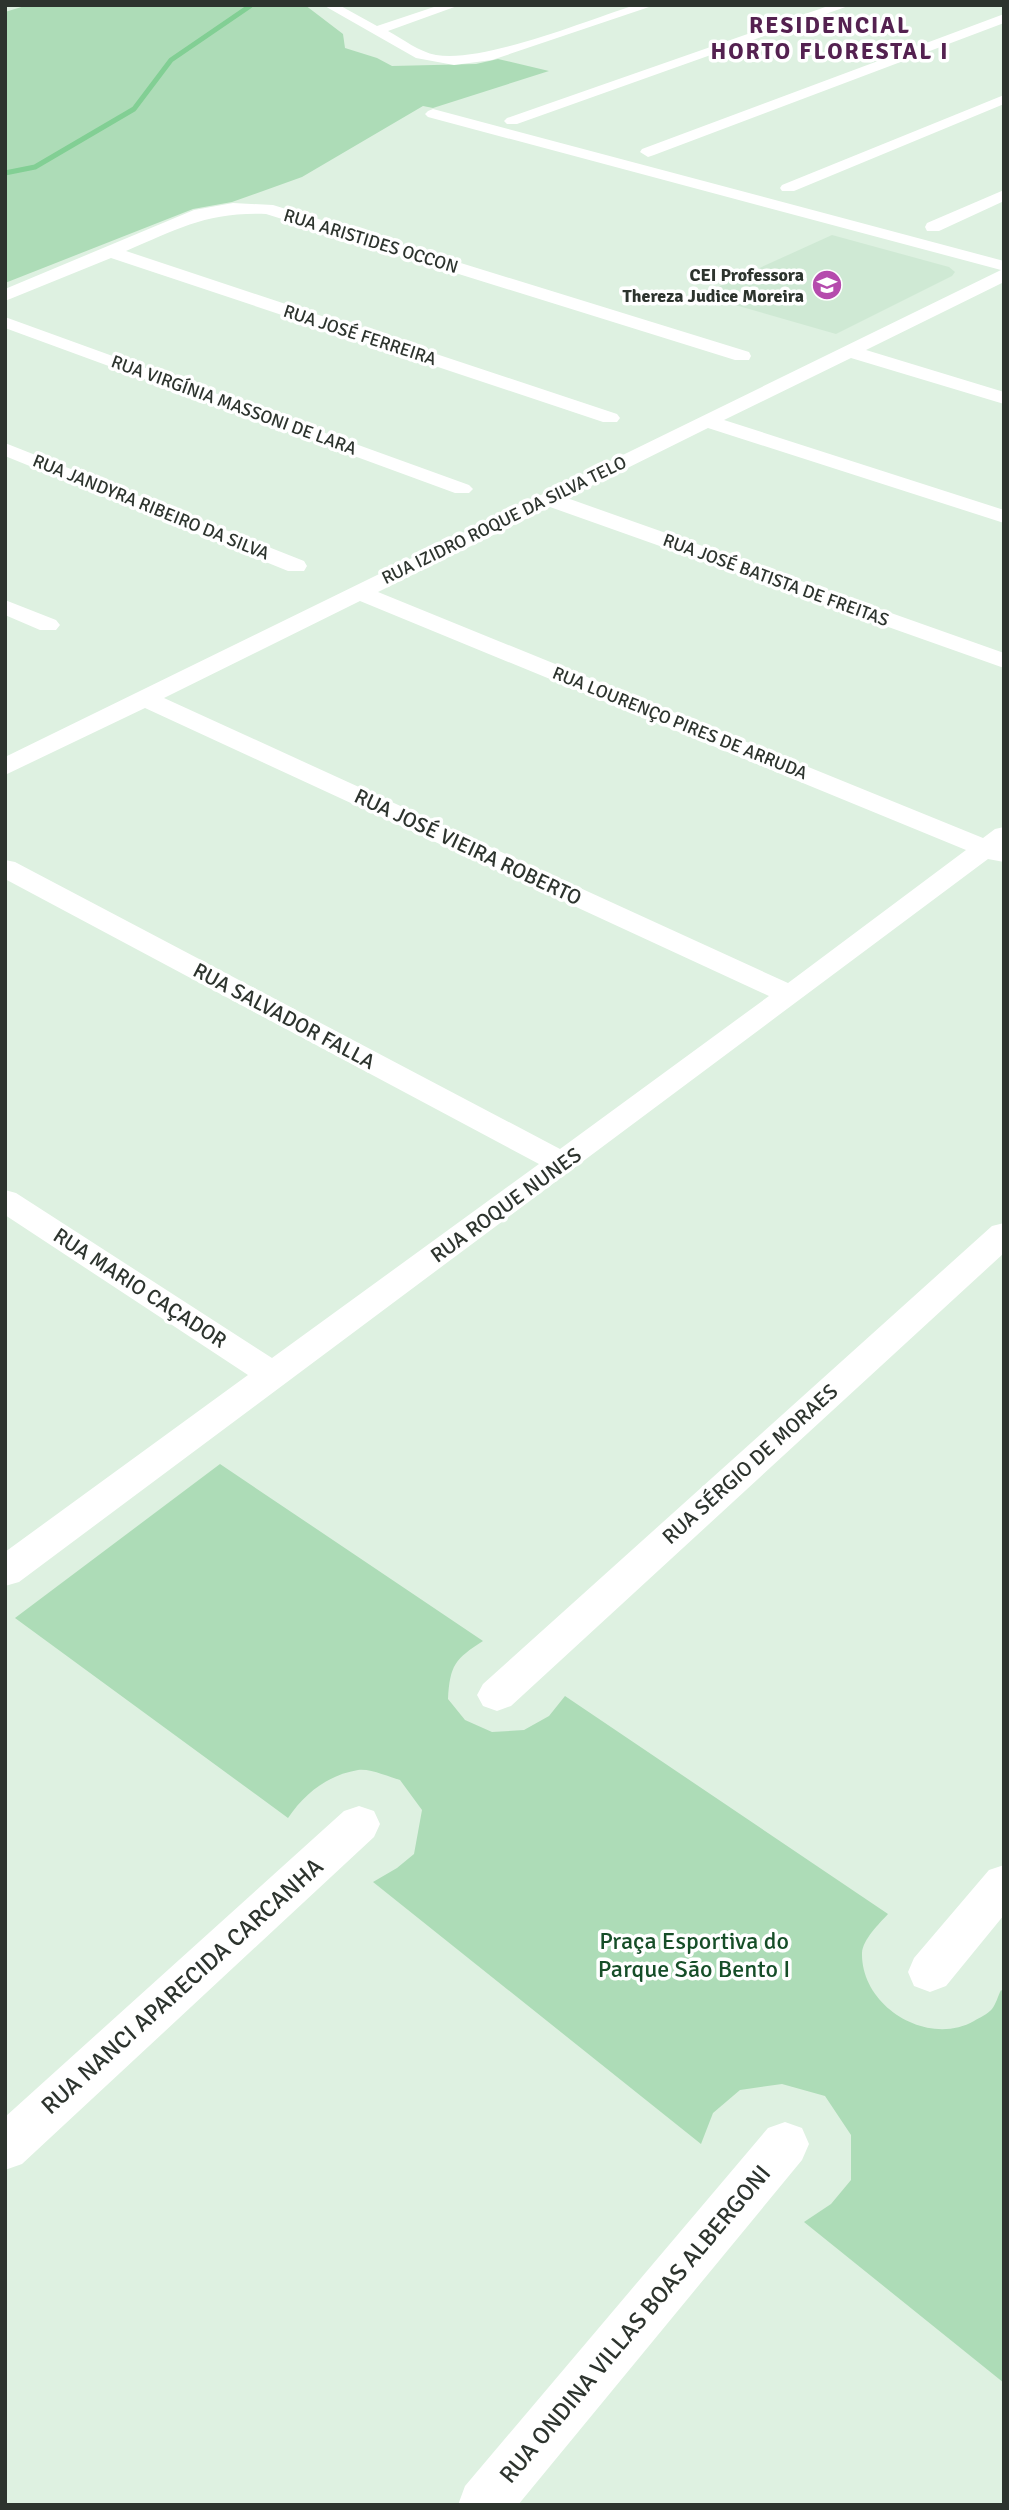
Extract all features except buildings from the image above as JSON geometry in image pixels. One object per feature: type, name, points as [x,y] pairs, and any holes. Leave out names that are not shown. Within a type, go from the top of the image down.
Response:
[{"type":"street","points":[[329,5],[429,58],[474,60],[649,5]]},
{"type":"street","points":[[375,31],[454,5]]},
{"type":"street","points":[[512,121],[845,5]]},
{"type":"street","points":[[361,23],[422,15]]},
{"type":"street","points":[[648,152],[1004,18]]},
{"type":"street","points":[[788,188],[1004,99]]},
{"type":"street","points":[[433,114],[1004,266]]},
{"type":"street","points":[[933,227],[1004,195]]},
{"type":"street","name":"RUA ARISTIDES OCCON","points":[[5,296],[200,214],[233,208],[267,209],[742,356]]},
{"type":"street","name":"RUA JOSÉ FERREIRA","points":[[111,252],[610,418]]},
{"type":"street","name":"RUA IZIDRO ROQUE DA SILVA TELO","points":[[5,767],[1004,275]]},
{"type":"street","points":[[975,289],[1004,297]]},
{"type":"street","name":"RUA VIRGÍNIA MASSONI DE LARA","points":[[5,322],[462,489]]},
{"type":"street","points":[[848,351],[1004,398]]},
{"type":"street","points":[[706,421],[1004,517]]},
{"type":"street","name":"RUA JANDYRA RIBEIRO DA SILVA","points":[[5,449],[296,566]]},
{"type":"street","name":"RUA JOSÉ BATISTA DE FREITAS","points":[[548,499],[1004,661]]},
{"type":"street","name":"RUA LOURENÇO PIRES DE ARRUDA","points":[[356,592],[998,846]]},
{"type":"street","points":[[5,607],[48,625]]},
{"type":"street","name":"RUA JOSÉ VIEIRA ROBERTO","points":[[146,699],[790,995]]},
{"type":"street","name":"RUA ROQUE NUNES","points":[[5,1572],[790,995],[998,846]]},
{"type":"street","name":"RUA SALVADOR FALLA","points":[[5,869],[562,1163]]},
{"type":"street","name":"RUA MARIO CAÇADOR","points":[[5,1200],[274,1376]]},
{"type":"street","name":"RUA SÉRGIO DE MORAES","points":[[496,1695],[1004,1234]]},
{"type":"street","name":"RUA NANCI APARECIDA CARCANHA","points":[[5,2147],[359,1824]]},
{"type":"street","points":[[930,1972],[1004,1883]]},
{"type":"street","name":"RUA ONDINA VILLAS BOAS ALBERGONI","points":[[484,2505],[785,2144]]},
{"type":"shaded area","name":"CEI Professora Thereza Judice Moreira","points":[[832,235],[949,267],[955,272],[952,276],[836,334],[700,295]]},
{"type":"green space","points":[[28,5],[305,5],[343,34],[345,48],[377,58],[392,66],[476,64],[498,59],[549,71],[433,108],[423,106],[302,177],[232,202],[193,209],[5,283],[5,12]]},
{"type":"green space","name":"Praça Esportiva do Parque São Bento I","points":[[220,1464],[483,1641],[460,1658],[450,1678],[448,1699],[465,1720],[492,1732],[524,1730],[549,1716],[565,1696],[888,1914],[868,1937],[862,1953],[865,1972],[873,1990],[885,2005],[900,2017],[937,2029],[956,2028],[988,2013],[1001,1990],[1004,1992],[1004,2383],[804,2222],[831,2204],[851,2180],[851,2135],[825,2096],[782,2084],[740,2090],[713,2113],[701,2144],[373,1882],[414,1854],[422,1810],[400,1780],[368,1770],[347,1772],[318,1787],[288,1818],[15,1618]]},
{"type":"waterway","points":[[5,173],[35,167],[134,109],[171,60],[250,6]]},
{"type":"place","name":"CEI Professora Thereza Judice Moreira","points":[[827,285]]},
{"type":"district","name":"RESIDENCIAL HORTO FLORESTAL I","points":[[830,38]]}]
